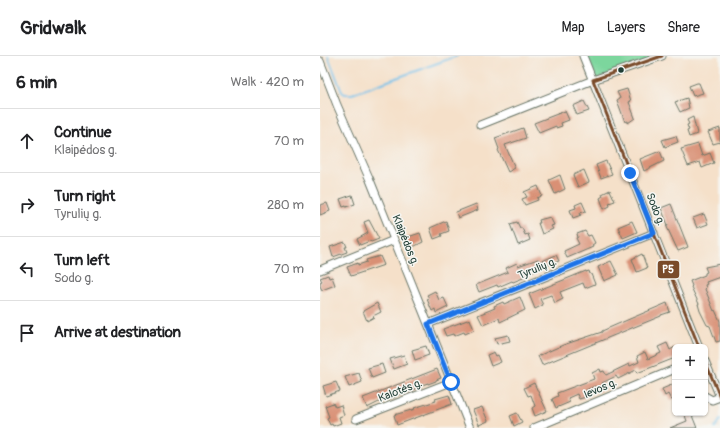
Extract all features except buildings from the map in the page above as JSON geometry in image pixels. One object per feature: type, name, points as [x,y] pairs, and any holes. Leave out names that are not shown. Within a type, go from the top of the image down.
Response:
[{"type":"street","name":"Sodo g.","points":[[584,56],[698,344]]},
{"type":"street","points":[[480,124],[593,80],[662,56]]},
{"type":"street","name":"Klaipėdos g.","points":[[320,61],[470,428]]},
{"type":"street","name":"Tyrulių g.","points":[[428,324],[654,233]]},
{"type":"street","points":[[320,270],[394,240]]},
{"type":"street","points":[[708,368],[720,397],[712,400],[708,398]]},
{"type":"street","name":"Ievos g.","points":[[534,428],[672,370]]},
{"type":"street","name":"Kalotės g.","points":[[356,419],[451,382]]},
{"type":"green space","points":[[583,56],[662,56],[593,80]]},
{"type":"waterway","points":[[328,56],[342,92],[345,94],[352,94],[457,56]]},
{"type":"waterway","points":[[715,428],[720,420]]},
{"type":"transit line","name":"P5","points":[[593,80],[662,56]]},
{"type":"transit line","name":"P5","points":[[593,80],[698,344]]},
{"type":"transit line","name":"P5","points":[[708,368],[720,397]]},
{"type":"route","points":[[451,382],[428,324],[654,233],[630,173]]}]
